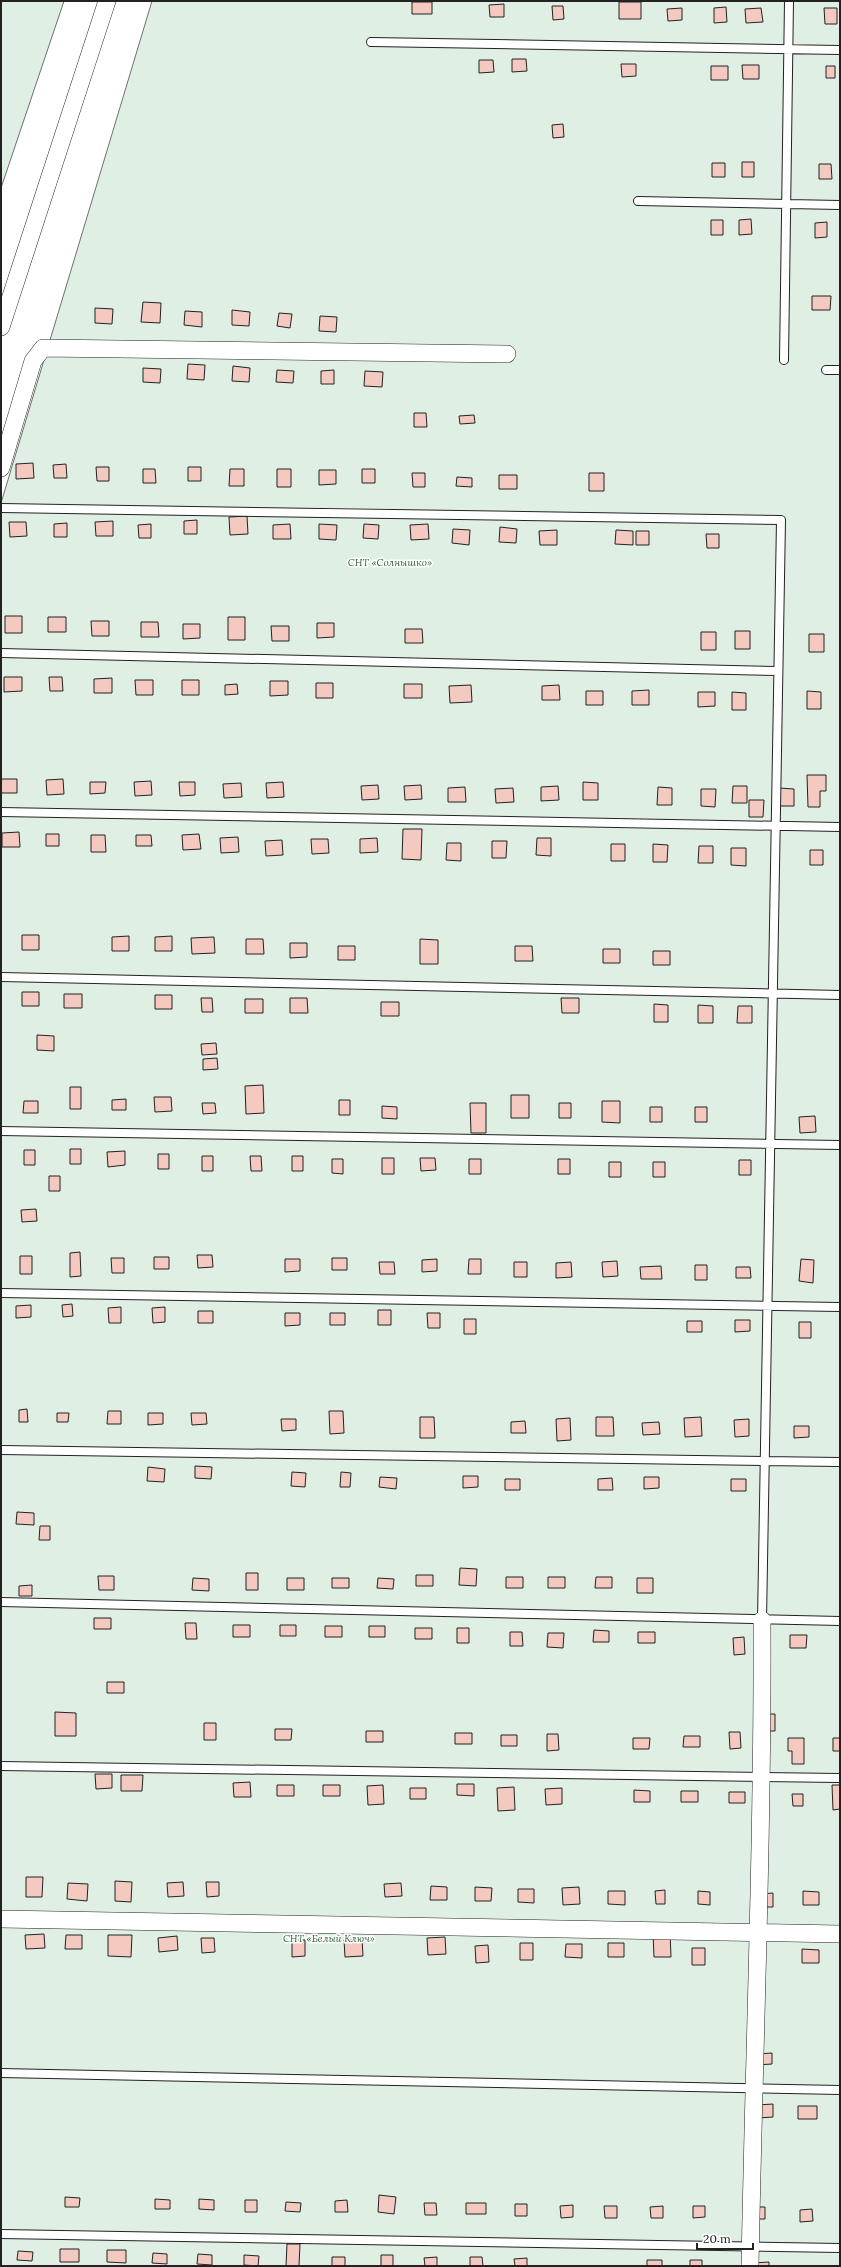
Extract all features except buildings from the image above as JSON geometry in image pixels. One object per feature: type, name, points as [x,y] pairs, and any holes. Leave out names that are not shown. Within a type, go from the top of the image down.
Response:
[{"type":"street","points":[[1,327],[107,1]]},
{"type":"street","points":[[1,468],[32,361],[43,348],[507,354]]},
{"type":"street","points":[[750,2266],[762,1777],[762,1620]]},
{"type":"street","points":[[1,1919],[840,1934]]},
{"type":"lane","points":[[784,360],[789,1]]},
{"type":"lane","points":[[371,42],[840,50]]},
{"type":"lane","points":[[638,201],[840,205]]},
{"type":"lane","points":[[826,370],[840,370]]},
{"type":"lane","points":[[1,508],[781,520],[762,1620]]},
{"type":"lane","points":[[1,653],[778,671]]},
{"type":"lane","points":[[1,812],[840,827]]},
{"type":"lane","points":[[1,977],[840,996]]},
{"type":"lane","points":[[1,1131],[840,1145]]},
{"type":"lane","points":[[1,1293],[840,1307]]},
{"type":"lane","points":[[1,1450],[840,1462]]},
{"type":"lane","points":[[1,1602],[840,1621]]},
{"type":"lane","points":[[1,1766],[840,1778]]},
{"type":"lane","points":[[1,2073],[840,2090]]},
{"type":"lane","points":[[1,2234],[840,2248]]},
{"type":"green space","points":[[1,1],[64,1],[1,188]]},
{"type":"green space","name":"СНТ «Солнышко»","points":[[152,1],[840,1],[840,2266],[1,2266],[1,503]]},
{"type":"park label","name":"СНТ «Белый Ключ»","points":[[329,1938]]}]
